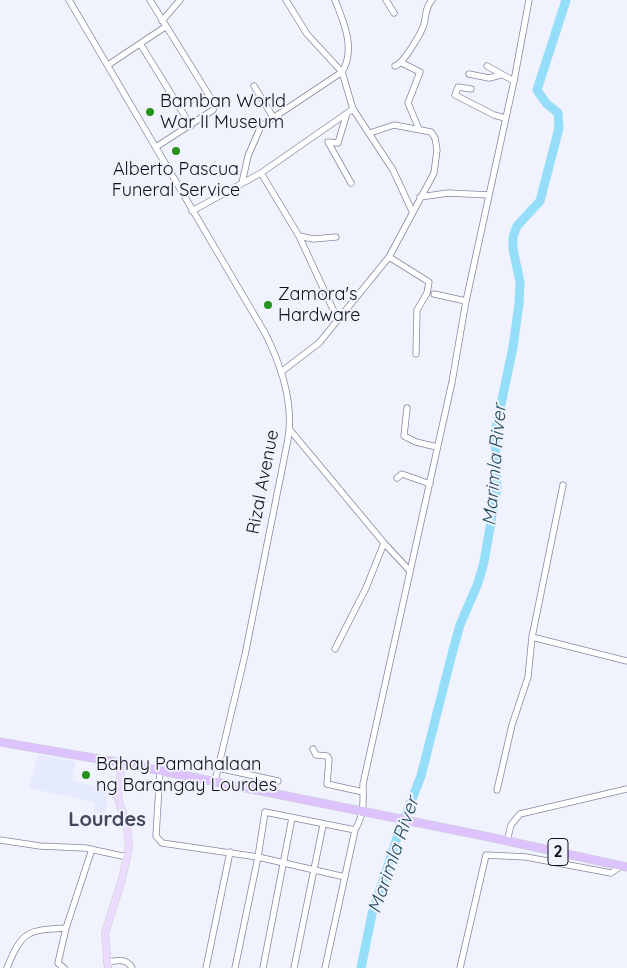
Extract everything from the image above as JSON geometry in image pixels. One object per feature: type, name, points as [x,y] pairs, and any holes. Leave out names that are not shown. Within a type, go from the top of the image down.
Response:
[{"type":"highway","name":"2","points":[[0,742],[160,770],[361,810],[624,866]]},
{"type":"main road","points":[[108,965],[105,933],[128,857],[128,837],[118,790],[122,763]]},
{"type":"street","name":"Rizal Avenue","points":[[69,0],[192,212],[265,333],[281,372],[287,394],[290,430],[244,655],[215,782]]},
{"type":"street","points":[[150,0],[215,105],[213,110],[191,126],[156,147]]},
{"type":"street","points":[[162,20],[180,0]]},
{"type":"street","points":[[286,0],[307,34],[342,72],[350,111],[370,133],[393,170],[412,211]]},
{"type":"street","points":[[242,183],[248,156],[254,146],[256,133],[261,126],[342,72],[348,59],[348,50],[346,32],[335,0]]},
{"type":"street","points":[[386,0],[394,13]]},
{"type":"street","points":[[395,66],[402,63],[422,29],[426,9],[432,0]]},
{"type":"street","points":[[325,968],[355,830],[365,802],[363,792],[409,570],[452,382],[466,301],[514,81],[529,0]]},
{"type":"street","points":[[108,65],[166,27]]},
{"type":"street","points":[[141,45],[191,126]]},
{"type":"street","points":[[402,63],[418,70],[420,74],[408,103],[419,129]]},
{"type":"street","points":[[487,66],[514,81]]},
{"type":"street","points":[[469,74],[490,78],[501,75]]},
{"type":"street","points":[[254,86],[273,117]]},
{"type":"street","points":[[471,89],[458,87],[455,95],[494,115],[506,118]]},
{"type":"street","points":[[192,212],[260,173],[350,111]]},
{"type":"street","points":[[350,111],[338,143],[328,142],[351,183]]},
{"type":"street","points":[[281,372],[319,342],[389,257],[434,173],[437,150],[434,135],[419,129],[394,125],[370,133]]},
{"type":"street","points":[[260,173],[299,236],[338,318]]},
{"type":"street","points":[[420,197],[463,192],[489,195]]},
{"type":"street","points":[[299,236],[313,239],[336,236]]},
{"type":"street","points":[[389,257],[429,282],[427,293],[417,310],[416,354]]},
{"type":"street","points":[[434,294],[466,301]]},
{"type":"street","points":[[407,408],[404,436],[416,442],[437,447]]},
{"type":"street","points":[[290,430],[384,543],[409,570]]},
{"type":"street","points":[[397,478],[402,474],[430,484]]},
{"type":"street","points":[[497,790],[512,725],[528,677],[532,637],[563,485]]},
{"type":"street","points":[[335,649],[366,588],[384,543]]},
{"type":"street","points":[[532,637],[627,661]]},
{"type":"street","points":[[313,749],[316,755],[329,758],[327,784],[363,792]]},
{"type":"street","points":[[218,768],[278,780]]},
{"type":"street","points":[[160,770],[156,819],[156,836],[158,841],[171,845],[258,857],[345,877]]},
{"type":"street","points":[[507,841],[511,825],[520,814],[627,789]]},
{"type":"street","points":[[235,968],[258,857],[265,812],[355,830]]},
{"type":"street","points":[[263,968],[285,863],[292,818]]},
{"type":"street","points":[[294,968],[323,824]]},
{"type":"street","points":[[0,840],[40,846],[92,849],[128,857]]},
{"type":"street","points":[[64,968],[56,966],[66,928],[92,849]]},
{"type":"street","points":[[206,968],[230,852]]},
{"type":"street","points":[[460,968],[486,855],[526,857],[611,872],[624,866]]},
{"type":"street","points":[[7,968],[16,947],[22,937],[28,932],[66,928]]},
{"type":"street","points":[[108,965],[122,960],[129,963],[132,968]]},
{"type":"shaded area","points":[[38,754],[76,762],[72,781],[99,787],[101,781],[111,784],[105,814],[93,812],[95,802],[29,788]]},
{"type":"waterway","name":"Marimla River","points":[[361,968],[372,914],[398,835],[421,776],[460,625],[478,583],[484,562],[497,487],[495,433],[513,347],[519,304],[520,282],[513,249],[513,237],[517,226],[540,201],[559,128],[558,113],[546,103],[537,90],[566,0]]},
{"type":"place","name":"Bamban World War II Museum","points":[[150,112]]},
{"type":"place","name":"Alberto Pascua Funeral Service","points":[[176,151]]},
{"type":"place","name":"Zamora's Hardware","points":[[268,305]]},
{"type":"place","name":"Bahay Pamahalaan ng Barangay Lourdes","points":[[86,775]]},
{"type":"district","name":"Lourdes","points":[[107,820]]}]
